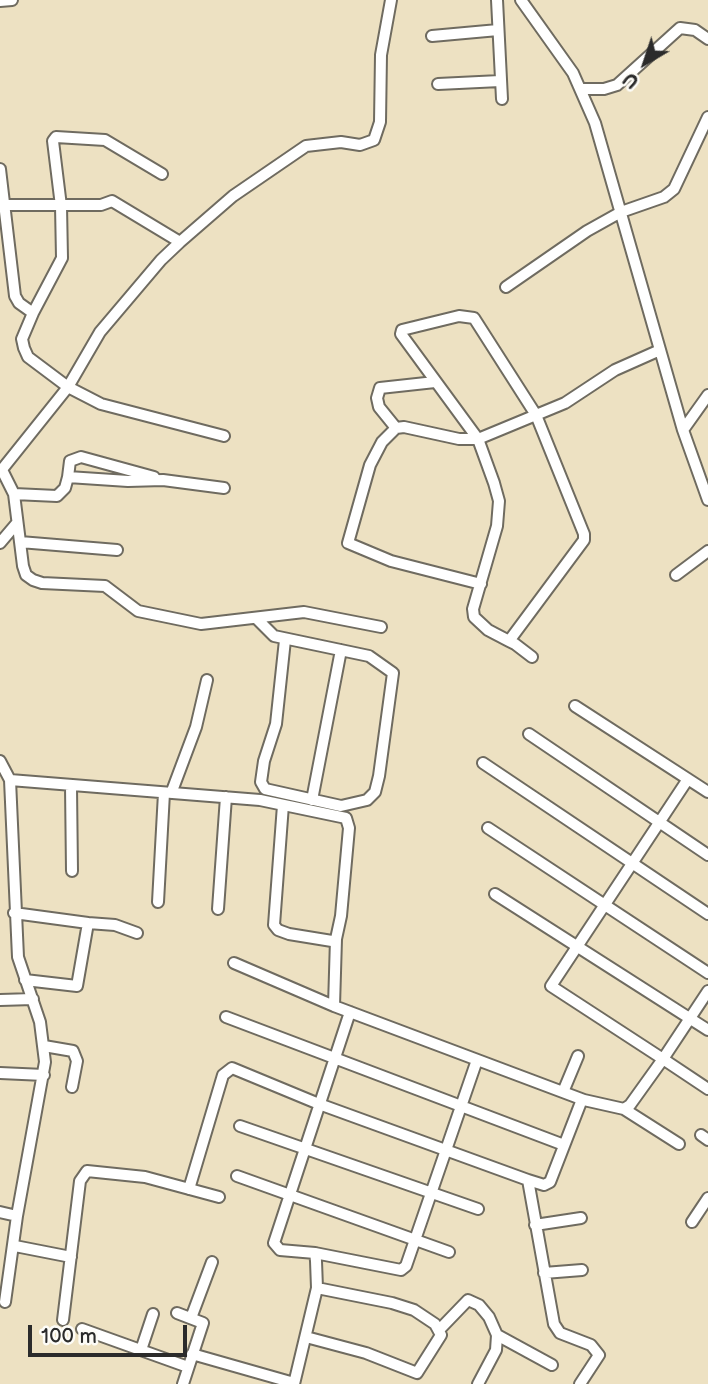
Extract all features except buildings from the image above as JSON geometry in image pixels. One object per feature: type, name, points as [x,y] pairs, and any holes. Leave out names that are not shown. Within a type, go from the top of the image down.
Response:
[{"type":"street","points":[[0,1],[12,0]]},
{"type":"street","points":[[380,627],[304,612],[201,624],[138,611],[105,586],[42,583],[26,575],[14,494],[1,471],[68,387],[100,332],[161,260],[180,243],[233,196],[306,146],[341,142],[360,145],[374,140],[380,122],[381,55],[391,0]]},
{"type":"street","points":[[497,0],[502,99]]},
{"type":"street","points":[[522,0],[573,73],[595,123],[683,430],[708,500]]},
{"type":"street","points":[[580,89],[604,89],[617,85],[680,28],[695,30],[708,39]]},
{"type":"street","points":[[432,36],[498,30]]},
{"type":"street","points":[[438,85],[500,81]]},
{"type":"street","points":[[506,287],[559,249],[621,212],[664,197],[674,189],[708,117]]},
{"type":"street","points":[[162,174],[105,140],[58,136],[53,141],[61,206],[62,258],[33,313],[23,339],[24,348],[28,357],[68,387],[112,408],[223,436]]},
{"type":"street","points":[[0,169],[15,296],[19,303],[33,313]]},
{"type":"street","points":[[3,205],[61,206],[106,204],[112,201],[180,243]]},
{"type":"street","points":[[509,641],[584,540],[581,525],[536,415],[474,318],[467,315],[402,330],[404,339],[478,439],[499,501],[497,526],[473,609],[474,617],[488,630],[532,657]]},
{"type":"street","points":[[481,584],[391,561],[348,543],[370,465],[382,442],[396,428],[420,429],[459,439],[478,439],[565,403],[626,364],[660,350]]},
{"type":"street","points":[[396,428],[379,407],[377,398],[380,388],[435,382]]},
{"type":"street","points":[[683,430],[708,395]]},
{"type":"street","points":[[14,494],[57,496],[65,488],[70,461],[81,457],[163,480],[224,488]]},
{"type":"street","points":[[68,477],[128,481],[163,480]]},
{"type":"street","points":[[0,543],[17,523]]},
{"type":"street","points":[[20,542],[117,550]]},
{"type":"street","points":[[676,575],[708,551]]},
{"type":"street","points":[[257,619],[274,636],[369,656],[393,673],[379,776],[375,792],[367,800],[341,806],[265,789],[261,782],[264,761],[276,724],[285,640]]},
{"type":"street","points":[[312,800],[341,650]]},
{"type":"street","points":[[158,902],[157,876],[168,792],[196,727],[207,680]]},
{"type":"street","points":[[575,706],[708,792]]},
{"type":"street","points":[[529,734],[708,855]]},
{"type":"street","points":[[0,761],[10,780],[6,825],[18,957],[33,999],[44,1046],[44,1075],[17,1216],[15,1246],[5,1302]]},
{"type":"street","points":[[483,763],[708,914]]},
{"type":"street","points":[[688,779],[551,986],[708,1090]]},
{"type":"street","points":[[10,780],[71,787],[226,797],[346,818],[349,828],[336,939],[334,1006]]},
{"type":"street","points":[[71,787],[72,871]]},
{"type":"street","points":[[218,909],[226,797]]},
{"type":"street","points":[[283,805],[274,925],[278,930],[289,934],[325,942],[336,939]]},
{"type":"street","points":[[488,828],[708,973]]},
{"type":"street","points":[[495,894],[708,1030]]},
{"type":"street","points":[[14,913],[115,925],[137,933]]},
{"type":"street","points":[[25,980],[77,986],[88,923]]},
{"type":"street","points":[[234,962],[349,1012],[584,1100],[624,1109],[679,1143]]},
{"type":"street","points":[[624,1109],[631,1105],[708,991]]},
{"type":"street","points":[[0,1000],[33,999]]},
{"type":"street","points":[[349,1012],[288,1194],[274,1243],[276,1248],[401,1270],[406,1266],[448,1151],[477,1060]]},
{"type":"street","points":[[226,1017],[462,1104],[564,1145]]},
{"type":"street","points":[[44,1046],[74,1051],[77,1061],[72,1087]]},
{"type":"street","points":[[564,1092],[579,1056]]},
{"type":"street","points":[[189,1189],[222,1074],[228,1069],[544,1185],[550,1182],[584,1100]]},
{"type":"street","points":[[0,1073],[44,1075]]},
{"type":"street","points":[[240,1126],[478,1209]]},
{"type":"street","points":[[63,1320],[80,1181],[87,1171],[145,1177],[219,1197]]},
{"type":"street","points":[[237,1176],[449,1252]]},
{"type":"street","points":[[528,1180],[556,1329],[591,1345],[599,1355],[580,1384]]},
{"type":"street","points":[[692,1222],[708,1198]]},
{"type":"street","points":[[0,1212],[17,1216]]},
{"type":"street","points":[[535,1225],[581,1218]]},
{"type":"street","points":[[15,1246],[71,1257]]},
{"type":"street","points":[[192,1354],[294,1384],[317,1288],[315,1253]]},
{"type":"street","points":[[191,1318],[212,1262]]},
{"type":"street","points":[[544,1273],[582,1270]]},
{"type":"street","points":[[306,1337],[366,1353],[417,1373],[441,1335],[440,1329],[414,1310],[317,1288]]},
{"type":"street","points":[[440,1329],[468,1300],[479,1305],[489,1317],[497,1335],[496,1350],[478,1384]]},
{"type":"street","points":[[177,1313],[202,1323],[183,1384]]},
{"type":"street","points":[[141,1350],[153,1314]]},
{"type":"street","points":[[82,1328],[188,1367]]},
{"type":"street","points":[[497,1335],[552,1365]]}]
